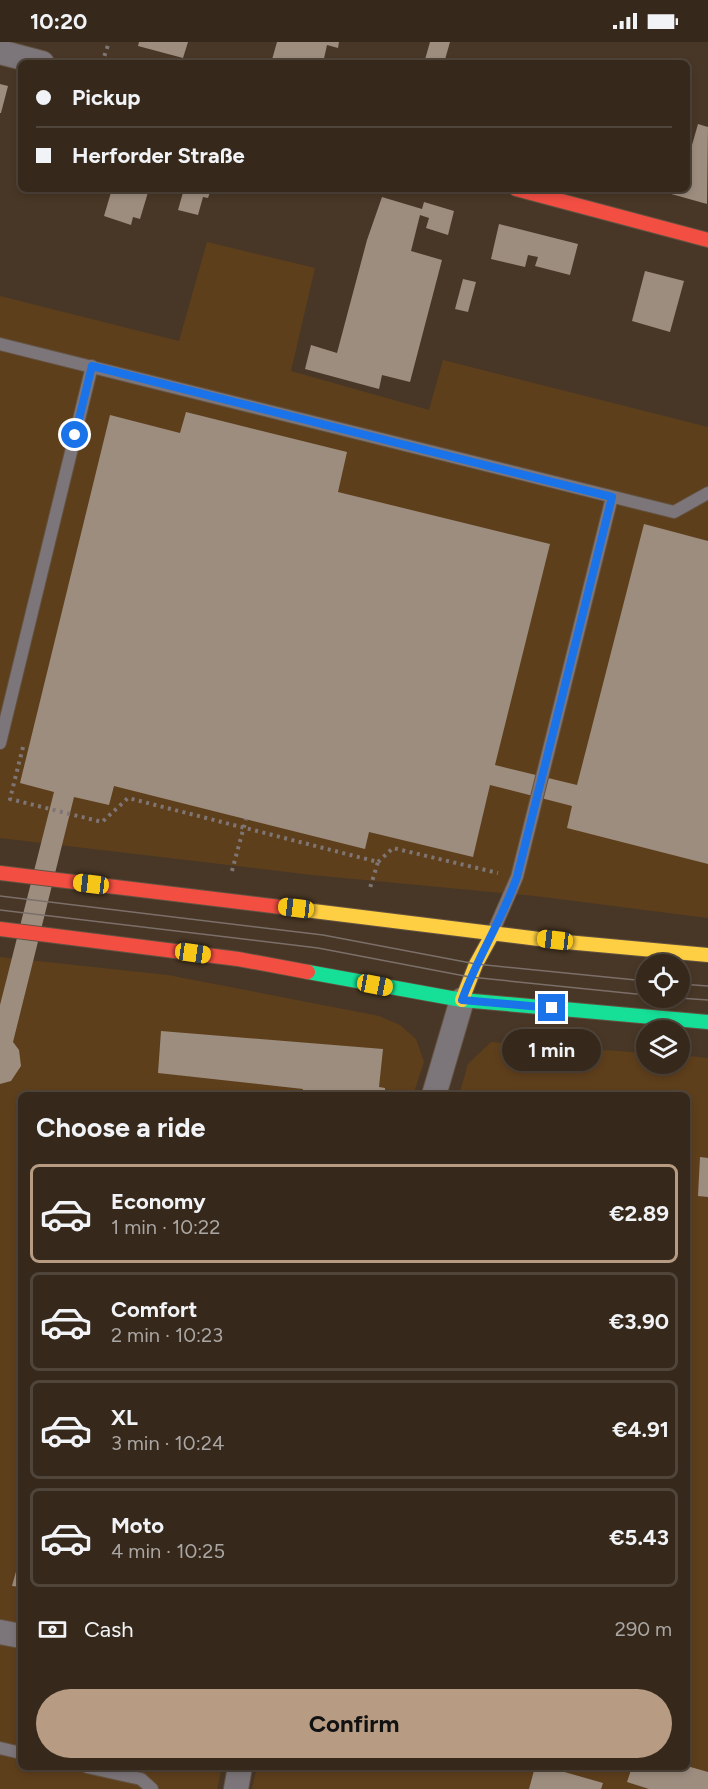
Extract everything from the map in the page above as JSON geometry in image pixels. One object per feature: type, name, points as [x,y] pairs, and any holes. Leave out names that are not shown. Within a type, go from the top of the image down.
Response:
[{"type":"main road","points":[[527,192],[708,240]]},
{"type":"main road","points":[[0,873],[493,933],[708,955]]},
{"type":"main road","points":[[0,929],[238,959],[462,1000],[708,1022]]},
{"type":"main road","points":[[462,1000],[476,964],[493,933]]},
{"type":"street","points":[[0,52],[31,60]]},
{"type":"street","points":[[435,1092],[462,1000]]},
{"type":"street","points":[[0,1632],[18,1635]]},
{"type":"street","points":[[236,1789],[239,1770]]},
{"type":"lane","points":[[0,344],[674,512],[708,493]]},
{"type":"lane","points":[[0,743],[4,706],[92,366]]},
{"type":"lane","points":[[493,933],[517,877],[612,497]]},
{"type":"lane","points":[[0,1748],[18,1752]]},
{"type":"lane","points":[[100,1770],[141,1779],[152,1789]]},
{"type":"path","points":[[103,60],[109,42]]},
{"type":"path","points":[[24,742],[10,799],[102,822],[128,798],[378,862]]},
{"type":"path","points":[[231,877],[246,819]]},
{"type":"path","points":[[369,891],[378,862],[393,848],[517,877]]},
{"type":"shaded area","points":[[207,242],[315,268],[291,371],[429,410],[443,360],[708,427],[708,918],[535,896],[312,875],[0,838],[0,296],[179,341]]},
{"type":"shaded area","points":[[0,957],[168,975],[379,1016],[400,1025],[416,1039],[424,1062],[414,1092],[18,1092],[18,1770],[221,1770],[217,1789],[0,1789]]},
{"type":"shaded area","points":[[491,1042],[636,1052],[636,1074],[690,1074],[690,1056],[708,1058],[708,1789],[252,1789],[256,1770],[690,1770],[690,1092],[460,1092],[468,1064]]},
{"type":"building","points":[[139,42],[188,42],[183,58],[138,46]]},
{"type":"building","points":[[277,42],[339,42],[338,48],[327,45],[324,60],[272,60]]},
{"type":"building","points":[[430,42],[450,42],[445,60],[425,60]]},
{"type":"building","points":[[0,84],[8,86],[1,113],[0,113]]},
{"type":"building","points":[[698,124],[708,127],[707,204],[664,192],[690,192],[690,152]]},
{"type":"building","points":[[111,192],[148,192],[140,219],[133,217],[131,225],[104,216]]},
{"type":"building","points":[[183,192],[210,192],[208,198],[203,197],[198,215],[178,210]]},
{"type":"building","points":[[382,197],[422,209],[424,202],[454,211],[448,235],[426,228],[429,218],[420,215],[411,251],[442,260],[410,382],[382,375],[379,389],[305,369],[311,345],[337,353],[367,240]]},
{"type":"building","points":[[499,224],[578,244],[570,275],[535,266],[538,257],[528,255],[525,267],[491,259]]},
{"type":"building","points":[[645,271],[684,281],[670,332],[632,321]]},
{"type":"building","points":[[463,279],[476,282],[468,312],[455,309]]},
{"type":"building","points":[[186,412],[347,452],[338,492],[550,544],[495,765],[577,785],[644,524],[708,541],[708,864],[567,828],[572,806],[490,785],[473,857],[369,832],[365,849],[114,786],[109,805],[74,797],[13,1042],[19,1050],[21,1066],[11,1081],[0,1084],[0,1005],[54,792],[20,783],[110,415],[180,433]]},
{"type":"building","points":[[161,1031],[383,1049],[379,1087],[385,1088],[385,1092],[302,1092],[303,1089],[158,1073]]},
{"type":"building","points":[[700,1157],[708,1158],[708,1197],[698,1196]]},
{"type":"building","points":[[18,1564],[18,1587],[12,1586]]},
{"type":"building","points":[[690,1767],[708,1772],[708,1789],[649,1789],[627,1782],[631,1770],[690,1770]]},
{"type":"building","points":[[534,1770],[558,1770],[603,1783],[601,1789],[529,1789]]},
{"type":"tram line","points":[[0,896],[323,935],[476,964],[636,980]]},
{"type":"tram line","points":[[0,910],[318,948],[470,977],[636,994]]},
{"type":"tram line","points":[[690,985],[708,986]]},
{"type":"tram line","points":[[690,999],[708,1000]]},
{"type":"traffic: fast","points":[[308,972],[462,1000],[708,1022]]},
{"type":"traffic: slow","points":[[305,910],[555,941],[708,955]]},
{"type":"traffic: slow","points":[[462,1000],[476,964],[493,933]]},
{"type":"traffic: jam","points":[[527,192],[708,240]]},
{"type":"traffic: jam","points":[[0,873],[305,910]]},
{"type":"traffic: jam","points":[[0,929],[238,959],[308,972]]},
{"type":"route","points":[[75,435],[92,366],[612,497],[517,877],[508,904],[476,964],[462,1000],[552,1008]]}]
